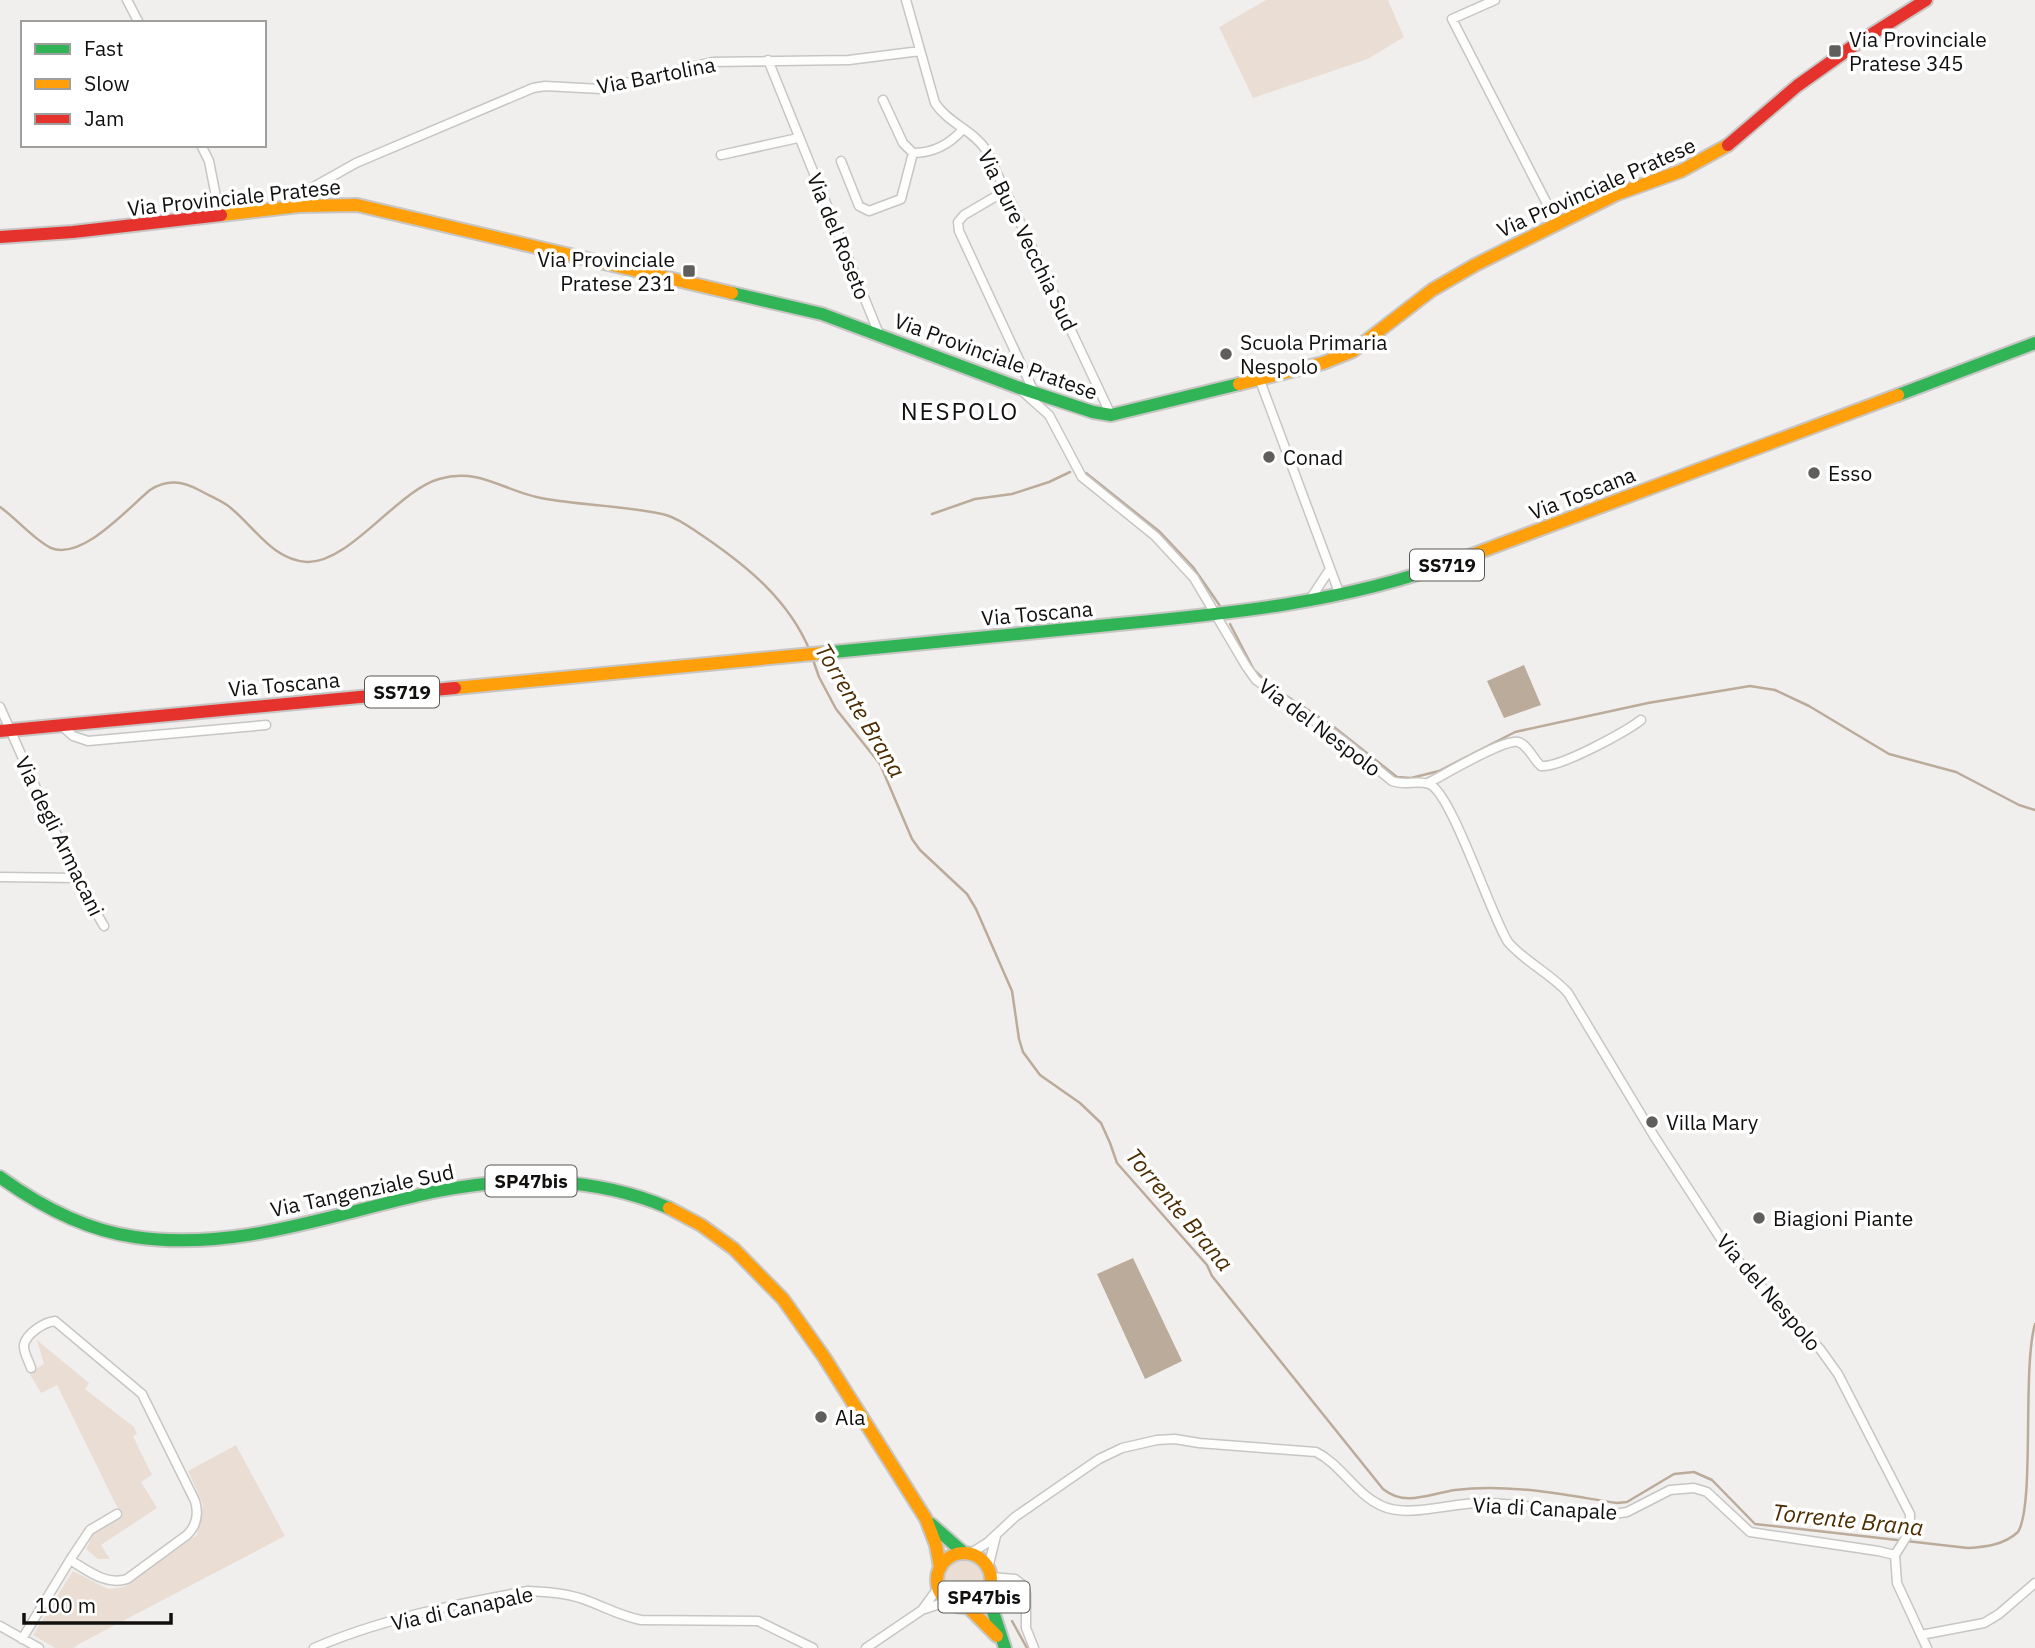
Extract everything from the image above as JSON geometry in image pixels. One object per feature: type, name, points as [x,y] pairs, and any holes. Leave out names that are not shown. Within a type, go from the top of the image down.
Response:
[{"type":"main road","name":"Via Provinciale Pratese","points":[[0,237],[220,217],[299,206],[364,206],[773,300],[879,334],[1017,387],[1093,412],[1111,415],[1323,363],[1353,351],[1432,290],[1475,265],[1617,194],[1681,171],[1725,148],[1797,86],[1856,44],[1926,0]]},
{"type":"main road","name":"Via Toscana","points":[[5,730],[1218,615],[1309,601],[1378,587],[1442,567],[2035,343]]},
{"type":"main road","name":"Via Tangenziale Sud","points":[[0,1177],[63,1216],[113,1232],[163,1239],[227,1237],[268,1231],[435,1192],[530,1181],[579,1183],[637,1195],[662,1204],[713,1233],[735,1250],[776,1292],[823,1354],[926,1519],[936,1545],[940,1567],[937,1576],[938,1588]]},
{"type":"main road","name":"Via Tangenziale Sud","points":[[926,1519],[948,1541],[979,1557],[990,1573]]},
{"type":"main road","name":"SP47bis","points":[[940,1567],[950,1556],[968,1553]]},
{"type":"main road","name":"SP47bis","points":[[990,1573],[987,1593],[1004,1646]]},
{"type":"main road","name":"SP47bis","points":[[938,1588],[948,1601],[957,1606],[979,1602],[987,1593]]},
{"type":"main road","name":"SP47bis","points":[[967,1606],[1004,1646]]},
{"type":"street","points":[[127,0],[138,21]]},
{"type":"street","name":"Via Bure Vecchia Sud","points":[[906,0],[935,103],[944,115],[984,146],[1111,415]]},
{"type":"street","points":[[1495,0],[1452,19],[1557,223]]},
{"type":"street","name":"Via Bartolina","points":[[299,206],[308,190],[356,163],[533,88],[545,86],[601,89],[712,62],[856,60],[920,51]]},
{"type":"street","name":"Via del Roseto","points":[[768,60],[879,334]]},
{"type":"street","points":[[883,100],[903,143],[913,153],[926,153],[943,146],[964,129]]},
{"type":"street","points":[[722,155],[798,138]]},
{"type":"street","points":[[202,147],[209,161],[220,217]]},
{"type":"street","points":[[841,161],[856,200],[863,209],[869,211],[901,199],[913,153]]},
{"type":"street","points":[[1005,191],[964,215],[958,222],[959,231],[1034,392]]},
{"type":"street","points":[[1259,378],[1340,595]]},
{"type":"street","name":"Via del Nespolo","points":[[1017,387],[1049,415],[1082,477],[1169,549],[1194,578],[1246,666],[1263,686],[1343,741],[1392,781],[1400,784],[1429,783],[1492,750],[1515,742],[1522,744],[1541,766],[1554,765],[1622,733],[1641,720]]},
{"type":"street","points":[[1309,601],[1330,569]]},
{"type":"street","name":"Via degli Armacani","points":[[0,707],[5,730],[76,878],[104,926]]},
{"type":"street","points":[[61,725],[78,739],[93,741],[266,724]]},
{"type":"street","name":"Via del Nespolo","points":[[1429,783],[1436,788],[1450,813],[1508,942],[1568,993],[1718,1236],[1744,1268],[1820,1349],[1838,1374],[1908,1508],[1910,1531],[1898,1552]]},
{"type":"street","points":[[0,877],[76,878]]},
{"type":"street","points":[[31,1367],[24,1347],[26,1341],[40,1326],[52,1321],[60,1324],[105,1360],[142,1394],[197,1506],[191,1531],[127,1579],[107,1580],[70,1560]]},
{"type":"street","name":"Via di Canapale","points":[[968,1553],[996,1536],[1015,1517],[1108,1454],[1157,1440],[1175,1439],[1315,1452],[1330,1460],[1367,1497],[1383,1507],[1406,1511],[1479,1503],[1621,1513],[1670,1490],[1694,1488],[1707,1492],[1750,1532],[1898,1552]]},
{"type":"street","points":[[22,1639],[90,1530],[117,1514]]},
{"type":"street","points":[[996,1536],[990,1573],[1015,1579],[1024,1586],[1026,1628],[1034,1648]]},
{"type":"street","points":[[1898,1552],[1897,1583],[1927,1648]]},
{"type":"street","points":[[1921,1635],[1983,1623],[2035,1583]]},
{"type":"street","points":[[922,1610],[938,1588]]},
{"type":"street","name":"Via di Canapale","points":[[314,1648],[394,1621],[528,1591],[554,1592],[581,1598],[626,1617],[641,1620],[758,1621],[813,1648]]},
{"type":"street","points":[[866,1648],[922,1610],[948,1601]]},
{"type":"street","points":[[0,1626],[39,1648]]},
{"type":"shaded area","points":[[1266,0],[1388,0],[1404,37],[1368,59],[1253,98],[1219,27]]},
{"type":"shaded area","points":[[1524,665],[1541,705],[1504,718],[1487,681]]},
{"type":"shaded area","points":[[1133,1258],[1182,1361],[1145,1379],[1097,1274]]},
{"type":"shaded area","points":[[37,1340],[89,1383],[85,1389],[134,1427],[137,1434],[133,1436],[152,1475],[141,1482],[157,1508],[101,1545],[110,1559],[98,1559],[86,1549],[94,1533],[121,1515],[57,1385],[41,1393],[29,1373],[44,1364]]},
{"type":"shaded area","points":[[236,1445],[285,1536],[74,1648],[55,1648],[33,1635],[73,1571],[108,1589],[124,1587],[197,1535],[203,1505],[188,1471]]},
{"type":"shaded area","points":[[964,1559],[978,1565],[984,1579],[978,1593],[964,1599],[950,1593],[944,1579],[950,1565]]},
{"type":"waterway","points":[[932,514],[975,499],[1012,494],[1070,472]]},
{"type":"waterway","points":[[1086,473],[1160,532],[1193,567],[1220,606]]},
{"type":"waterway","name":"Torrente Brana","points":[[0,507],[45,544],[63,550],[76,547],[104,531],[150,490],[162,484],[181,483],[227,505],[263,540],[283,555],[307,562],[323,559],[340,551],[423,486],[454,476],[479,478],[541,498],[635,509],[676,519],[751,572],[791,616],[810,651]]},
{"type":"waterway","points":[[1230,624],[1254,670],[1270,685],[1334,727],[1397,777],[1411,778],[1439,771],[1515,732],[1648,703],[1750,686],[1775,690],[1809,706],[1889,754],[1956,772],[2019,805],[2035,810]]},
{"type":"waterway","name":"Torrente Brana","points":[[812,657],[836,709],[880,764],[912,839],[920,850],[967,894],[976,909],[1012,991],[1023,1052],[1040,1075],[1080,1103],[1101,1123],[1117,1163],[1207,1265],[1212,1276],[1383,1489],[1391,1494],[1418,1498],[1455,1490],[1496,1488],[1617,1503],[1627,1502],[1674,1474],[1694,1472],[1712,1480],[1755,1524],[1968,1548],[1994,1544],[2007,1540],[2018,1532],[2023,1517],[2029,1372],[2035,1324]]},
{"type":"waterway","points":[[1012,1621],[1027,1648]]},
{"type":"traffic: fast","points":[[732,293],[822,314],[1017,387],[1093,412],[1111,415],[1239,384]]},
{"type":"traffic: fast","points":[[1898,395],[2035,343]]},
{"type":"traffic: fast","points":[[823,653],[1153,621],[1283,605],[1369,588],[1453,562]]},
{"type":"traffic: fast","points":[[0,1177],[31,1198],[81,1223],[116,1234],[173,1240],[248,1235],[433,1192],[492,1183],[552,1182],[582,1185],[641,1197],[669,1208]]},
{"type":"traffic: fast","points":[[931,1524],[964,1553]]},
{"type":"traffic: fast","points":[[987,1593],[1005,1648]]},
{"type":"traffic: slow","points":[[1239,384],[1323,363],[1353,351],[1432,290],[1475,265],[1617,194],[1681,171],[1728,145]]},
{"type":"traffic: slow","points":[[221,215],[299,206],[357,205],[732,293]]},
{"type":"traffic: slow","points":[[1453,562],[1898,395]]},
{"type":"traffic: slow","points":[[455,688],[823,653]]},
{"type":"traffic: slow","points":[[669,1208],[701,1225],[734,1249],[783,1299],[824,1357],[926,1519],[936,1545],[940,1567]]},
{"type":"traffic: slow","points":[[964,1553],[983,1561],[991,1580],[983,1599],[964,1607],[945,1599],[937,1580],[945,1561],[964,1553]]},
{"type":"traffic: slow","points":[[967,1606],[997,1636]]},
{"type":"traffic: jam","points":[[1728,145],[1797,86],[1856,44],[1926,0]]},
{"type":"traffic: jam","points":[[0,237],[73,232],[221,215]]},
{"type":"traffic: jam","points":[[0,731],[455,688]]},
{"type":"place","name":"Via Provinciale Pratese 345","points":[[1835,51]]},
{"type":"place","name":"Via Provinciale Pratese 231","points":[[689,271]]},
{"type":"place","name":"Scuola Primaria Nespolo","points":[[1226,354]]},
{"type":"place","name":"Conad","points":[[1269,457]]},
{"type":"place","name":"Esso","points":[[1814,473]]},
{"type":"place","name":"Villa Mary","points":[[1652,1122]]},
{"type":"place","name":"Biagioni Piante","points":[[1759,1218]]},
{"type":"place","name":"Ala","points":[[821,1417]]},
{"type":"district","name":"NESPOLO","points":[[960,411]]}]
